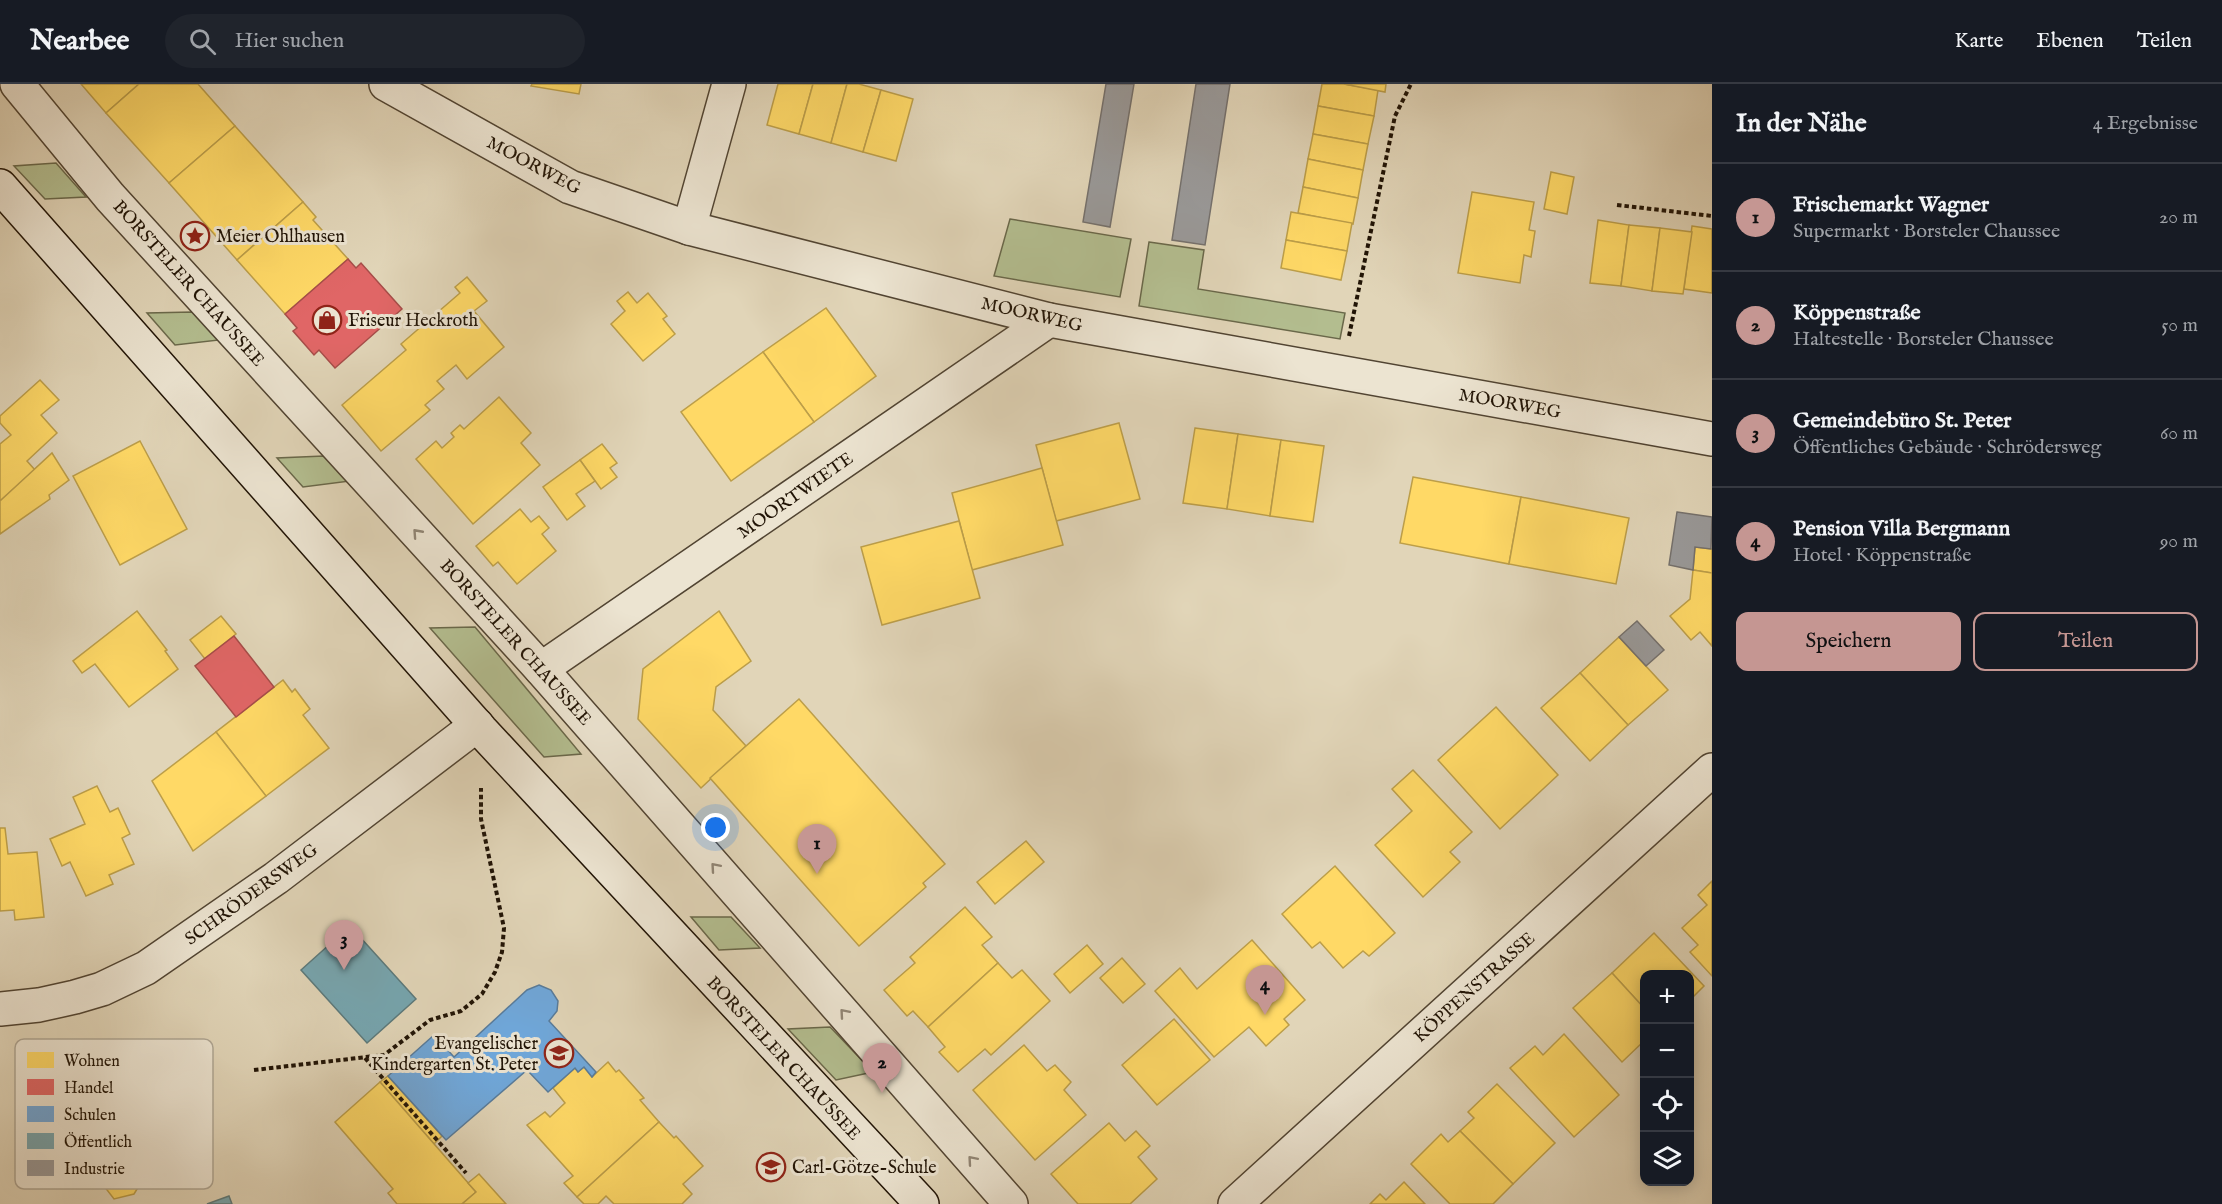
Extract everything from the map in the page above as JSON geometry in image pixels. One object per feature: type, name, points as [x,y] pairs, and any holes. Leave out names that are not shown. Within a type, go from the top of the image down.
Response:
[{"type":"street","name":"BORSTELER CHAUSSEE","points":[[16,84],[110,197],[542,669],[1011,1204]]},
{"type":"street","name":"MOORWEG","points":[[386,84],[570,187],[690,228],[1049,320],[1712,439]]},
{"type":"street","points":[[690,228],[729,84]]},
{"type":"street","name":"BORSTELER CHAUSSEE","points":[[0,186],[479,728],[922,1204]]},
{"type":"street","name":"MOORTWIETE","points":[[542,669],[1049,320]]},
{"type":"street","name":"SCHRÖDERSWEG","points":[[0,1009],[39,1005],[75,997],[102,988],[146,968],[276,878],[479,728]]},
{"type":"street","name":"KÖPPENSTRASSE","points":[[1235,1204],[1712,770]]},
{"type":"path","points":[[1341,372],[1395,116],[1411,84]]},
{"type":"path","points":[[1617,205],[1712,216]]},
{"type":"path","points":[[254,1070],[384,1055],[430,1020],[461,1011],[482,994],[495,972],[502,952],[504,928],[481,819],[479,728]]},
{"type":"path","points":[[365,1057],[466,1173]]},
{"type":"green space","points":[[56,163],[86,197],[45,199],[14,166]]},
{"type":"green space","points":[[1010,219],[1131,239],[1120,297],[994,276]]},
{"type":"green space","points":[[1149,242],[1204,250],[1198,289],[1345,313],[1340,339],[1139,306]]},
{"type":"green space","points":[[193,312],[219,340],[175,345],[147,313]]},
{"type":"green space","points":[[324,456],[350,481],[303,487],[277,458]]},
{"type":"green space","points":[[475,627],[581,754],[544,757],[430,628]]},
{"type":"green space","points":[[691,917],[731,917],[760,948],[719,950]]},
{"type":"green space","points":[[830,1027],[873,1072],[836,1080],[788,1029]]},
{"type":"building: Wohnen","points":[[81,84],[139,84],[106,113]]},
{"type":"building: Wohnen","points":[[139,84],[198,84],[235,126],[169,183],[106,113]]},
{"type":"building: Wohnen","points":[[532,84],[581,84],[579,94],[531,86]]},
{"type":"building: Wohnen","points":[[778,84],[813,84],[799,134],[767,125]]},
{"type":"building: Wohnen","points":[[813,84],[847,84],[831,143],[799,134]]},
{"type":"building: Wohnen","points":[[847,84],[859,84],[881,90],[863,152],[831,143]]},
{"type":"building: Wohnen","points":[[1322,84],[1344,84],[1378,90],[1374,116],[1318,106]]},
{"type":"building: Wohnen","points":[[1344,84],[1386,84],[1385,92]]},
{"type":"building: Wohnen","points":[[881,90],[913,99],[896,161],[863,152]]},
{"type":"building: Wohnen","points":[[1318,106],[1374,116],[1368,144],[1313,134]]},
{"type":"building: Wohnen","points":[[235,126],[303,202],[237,260],[169,183]]},
{"type":"building: Wohnen","points":[[1313,134],[1368,144],[1363,170],[1308,159]]},
{"type":"building: Wohnen","points":[[1308,159],[1363,170],[1358,198],[1303,187]]},
{"type":"building: Wohnen","points":[[1551,172],[1574,177],[1567,214],[1544,209]]},
{"type":"building: Wohnen","points":[[1303,187],[1358,198],[1353,224],[1298,213]]},
{"type":"building: Wohnen","points":[[1472,192],[1534,202],[1529,230],[1535,231],[1531,257],[1524,255],[1520,283],[1458,273]]},
{"type":"building: Wohnen","points":[[303,202],[316,217],[313,220],[348,259],[285,314],[237,260]]},
{"type":"building: Wohnen","points":[[1291,212],[1352,223],[1347,251],[1286,240]]},
{"type":"building: Wohnen","points":[[1598,220],[1629,225],[1621,286],[1590,283]]},
{"type":"building: Wohnen","points":[[1629,225],[1660,228],[1652,291],[1621,286]]},
{"type":"building: Wohnen","points":[[1692,226],[1712,229],[1712,293],[1684,289]]},
{"type":"building: Wohnen","points":[[1660,228],[1692,232],[1683,294],[1652,291]]},
{"type":"building: Wohnen","points":[[1286,240],[1347,251],[1341,280],[1281,268]]},
{"type":"building: Wohnen","points":[[467,277],[487,301],[474,311],[504,347],[467,379],[456,365],[437,381],[444,389],[425,405],[430,410],[381,451],[342,405],[406,350],[401,344],[460,293],[455,287]]},
{"type":"building: Wohnen","points":[[628,292],[637,303],[648,293],[667,316],[663,319],[675,334],[643,361],[611,324],[625,311],[617,301]]},
{"type":"building: Wohnen","points":[[826,308],[876,376],[814,422],[763,352]]},
{"type":"building: Wohnen","points":[[763,352],[814,422],[731,481],[681,412]]},
{"type":"building: Wohnen","points":[[40,380],[59,400],[41,415],[57,433],[27,461],[35,470],[0,501],[0,444],[11,435],[0,423],[0,416]]},
{"type":"building: Wohnen","points":[[499,397],[531,433],[521,443],[540,465],[473,524],[416,459],[436,441],[442,448],[454,437],[451,433],[460,425],[464,429]]},
{"type":"building: Wohnen","points":[[1119,423],[1140,499],[1056,521],[1036,445]]},
{"type":"building: Wohnen","points":[[1195,428],[1238,434],[1227,509],[1183,503]]},
{"type":"building: Wohnen","points":[[1238,434],[1281,440],[1270,516],[1227,509]]},
{"type":"building: Wohnen","points":[[1281,440],[1324,446],[1313,522],[1270,516]]},
{"type":"building: Wohnen","points":[[140,441],[187,529],[120,565],[73,476]]},
{"type":"building: Wohnen","points":[[602,444],[617,463],[610,468],[617,477],[601,489],[580,460]]},
{"type":"building: Wohnen","points":[[52,453],[69,480],[49,495],[50,499],[0,534],[0,501]]},
{"type":"building: Wohnen","points":[[580,460],[595,481],[576,494],[585,506],[567,520],[543,487]]},
{"type":"building: Wohnen","points":[[1042,468],[1063,545],[972,570],[952,493]]},
{"type":"building: Wohnen","points":[[1413,477],[1521,497],[1509,564],[1400,543]]},
{"type":"building: Wohnen","points":[[1521,497],[1629,518],[1616,584],[1509,564]]},
{"type":"building: Wohnen","points":[[520,509],[531,522],[539,516],[549,528],[542,534],[556,551],[517,584],[498,562],[493,566],[476,546]]},
{"type":"building: Wohnen","points":[[959,521],[980,598],[882,625],[861,547]]},
{"type":"building: Wohnen","points":[[1695,547],[1712,549],[1712,573],[1693,570]]},
{"type":"building: Wohnen","points":[[1693,570],[1712,573],[1712,646],[1700,632],[1691,640],[1670,616],[1690,599]]},
{"type":"building: Wohnen","points":[[137,611],[167,650],[165,651],[178,669],[129,707],[95,664],[82,673],[73,661]]},
{"type":"building: Wohnen","points":[[719,611],[751,661],[716,687],[713,710],[746,746],[701,788],[638,719],[643,669]]},
{"type":"building: Wohnen","points":[[221,616],[236,634],[205,659],[190,640]]},
{"type":"building: Wohnen","points":[[1619,637],[1668,690],[1628,725],[1580,673]]},
{"type":"building: Wohnen","points":[[1580,673],[1628,725],[1590,761],[1541,708]]},
{"type":"building: Wohnen","points":[[283,680],[292,692],[295,689],[310,709],[303,715],[329,748],[266,796],[216,732]]},
{"type":"building: Wohnen","points":[[799,699],[945,864],[923,883],[926,887],[859,946],[710,778]]},
{"type":"building: Wohnen","points":[[1496,707],[1558,775],[1500,829],[1438,760]]},
{"type":"building: Wohnen","points":[[216,732],[266,796],[193,851],[152,781]]},
{"type":"building: Wohnen","points":[[1413,770],[1472,832],[1450,852],[1460,862],[1423,897],[1375,845],[1412,811],[1392,789]]},
{"type":"building: Wohnen","points":[[97,786],[110,812],[118,808],[130,834],[122,838],[134,864],[109,875],[113,884],[86,896],[70,862],[62,866],[50,839],[85,824],[73,797]]},
{"type":"building: Wohnen","points":[[0,828],[5,828],[8,854],[37,852],[44,917],[15,920],[14,910],[0,911]]},
{"type":"building: Wohnen","points":[[1026,841],[1044,862],[995,904],[977,882]]},
{"type":"building: Wohnen","points":[[1335,866],[1395,933],[1369,956],[1363,951],[1343,968],[1320,942],[1312,948],[1282,914]]},
{"type":"building: Wohnen","points":[[1712,881],[1712,976],[1690,952],[1698,945],[1682,928],[1707,905],[1698,895]]},
{"type":"building: Wohnen","points":[[965,907],[992,937],[982,945],[998,963],[928,1027],[913,1011],[907,1016],[884,990],[915,963],[910,957]]},
{"type":"building: Wohnen","points":[[1654,933],[1689,970],[1640,970],[1640,1004],[1612,973]]},
{"type":"building: Wohnen","points":[[1252,940],[1305,1000],[1284,1019],[1289,1025],[1266,1046],[1249,1027],[1214,1057],[1155,991],[1180,968],[1197,989]]},
{"type":"building: Wohnen","points":[[1087,945],[1103,964],[1070,993],[1054,974]]},
{"type":"building: Wohnen","points":[[1122,958],[1145,984],[1123,1003],[1100,978]]},
{"type":"building: Wohnen","points":[[998,963],[1012,978],[1022,970],[1050,1001],[991,1055],[985,1049],[958,1072],[939,1052],[945,1047],[928,1027]]},
{"type":"building: Wohnen","points":[[1612,973],[1640,1004],[1640,1045],[1622,1062],[1573,1008]]},
{"type":"building: Wohnen","points":[[1694,975],[1704,986],[1694,996]]},
{"type":"building: Wohnen","points":[[1174,1019],[1210,1060],[1157,1105],[1122,1065]]},
{"type":"building: Wohnen","points":[[1564,1034],[1619,1095],[1574,1137],[1510,1068],[1535,1046],[1543,1055]]},
{"type":"building: Wohnen","points":[[1024,1045],[1047,1071],[1055,1065],[1071,1082],[1064,1090],[1086,1115],[1035,1160],[973,1090]]},
{"type":"building: Wohnen","points":[[608,1062],[616,1072],[619,1070],[644,1098],[640,1100],[659,1122],[577,1197],[564,1183],[573,1176],[527,1125],[545,1112],[550,1117],[565,1103],[553,1088],[575,1068],[578,1072],[584,1067],[592,1077]]},
{"type":"building: Wohnen","points":[[388,1076],[442,1136],[434,1144],[380,1082]]},
{"type":"building: Wohnen","points":[[380,1082],[476,1192],[462,1204],[397,1204],[388,1193],[393,1189],[335,1122]]},
{"type":"building: Wohnen","points":[[1497,1084],[1555,1143],[1513,1184],[1460,1131],[1474,1118],[1468,1112]]},
{"type":"building: Wohnen","points":[[659,1122],[674,1138],[676,1136],[703,1166],[683,1184],[692,1194],[682,1204],[614,1204],[606,1196],[598,1204],[584,1204],[577,1197]]},
{"type":"building: Wohnen","points":[[1109,1123],[1125,1141],[1136,1131],[1150,1146],[1138,1157],[1157,1179],[1130,1204],[1078,1204],[1051,1174]]},
{"type":"building: Wohnen","points":[[1460,1131],[1513,1184],[1493,1204],[1450,1204],[1411,1164],[1441,1134],[1448,1142]]},
{"type":"building: Wohnen","points":[[479,1174],[506,1204],[462,1204],[476,1192],[468,1183]]},
{"type":"building: Wohnen","points":[[1404,1182],[1425,1204],[1370,1204],[1380,1194],[1386,1200]]},
{"type":"building: Wohnen","points":[[106,1189],[137,1189],[134,1194],[114,1199]]},
{"type":"building: Handel","points":[[348,259],[356,268],[361,263],[402,309],[335,368],[319,350],[314,355],[293,331],[297,328],[285,314]]},
{"type":"building: Handel","points":[[234,636],[274,687],[236,717],[195,666]]},
{"type":"building: Schulen","points":[[539,985],[551,990],[558,1001],[557,1011],[549,1021],[596,1072],[592,1077],[584,1067],[578,1072],[575,1068],[548,1092],[527,1070],[446,1140],[388,1076],[434,1035],[454,1057],[527,990]]},
{"type":"building: Öffentlich","points":[[350,926],[416,999],[367,1043],[301,970]]},
{"type":"building: Öffentlich","points":[[229,1196],[232,1204],[207,1204]]},
{"type":"building: Industrie","points":[[1106,84],[1134,84],[1110,227],[1083,222]]},
{"type":"building: Industrie","points":[[1196,84],[1230,84],[1205,245],[1172,240]]},
{"type":"building: Industrie","points":[[1677,512],[1712,517],[1711,549],[1695,547],[1693,570],[1669,565]]},
{"type":"building: Industrie","points":[[1637,621],[1664,650],[1646,666],[1619,637]]},
{"type":"place","name":"Meier Ohlhausen","points":[[195,236]]},
{"type":"place","name":"Friseur Heckroth","points":[[327,320]]},
{"type":"place","name":"Frischemarkt Wagner","points":[[817,874]]},
{"type":"place","name":"Gemeindebüro St. Peter","points":[[344,970]]},
{"type":"place","name":"Pension Villa Bergmann","points":[[1265,1015]]},
{"type":"place","name":"Evangelischer Kindergarten St. Peter","points":[[559,1053]]},
{"type":"place","name":"Köppenstraße","points":[[882,1093]]},
{"type":"place","name":"Carl-Götze-Schule","points":[[771,1167]]}]
